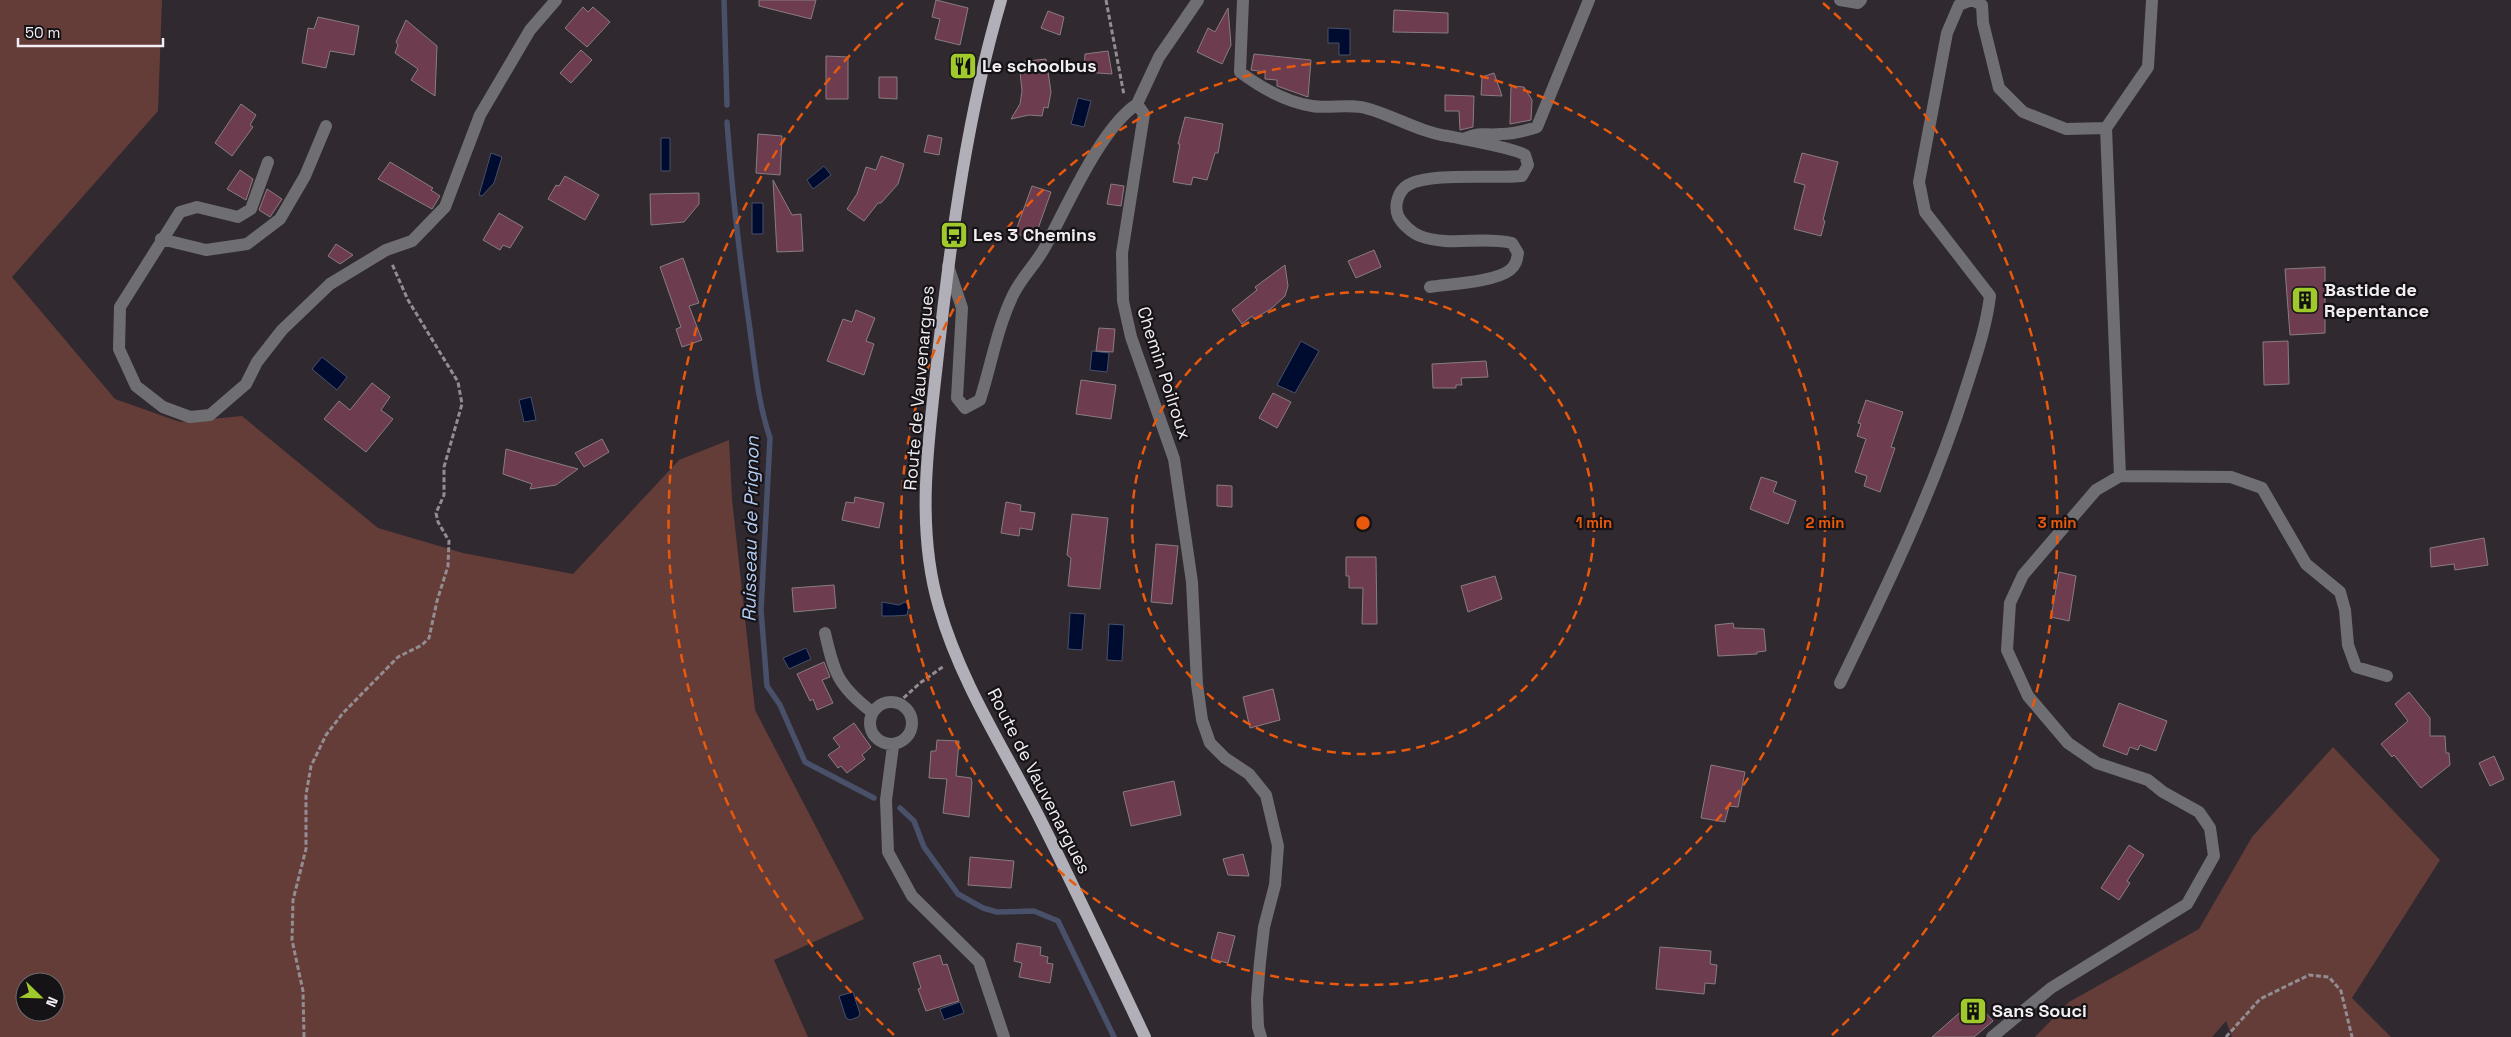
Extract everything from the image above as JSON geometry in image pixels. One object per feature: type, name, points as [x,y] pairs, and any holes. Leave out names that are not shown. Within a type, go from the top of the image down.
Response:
[{"type":"main road","name":"Route de Vauvenargues","points":[[1000,0],[987,45],[970,128],[948,266],[927,458],[925,532],[938,604],[958,659],[1039,816],[1145,1037]]},
{"type":"street","points":[[268,162],[252,209],[238,217],[197,207],[180,212],[120,306],[119,349],[136,386],[163,407],[190,416],[210,415],[246,384],[257,362],[282,330],[330,284],[386,250],[412,241],[445,207],[480,115],[530,30],[556,0]]},
{"type":"street","points":[[948,266],[962,308],[957,398],[965,408],[980,400],[1000,329],[1013,294],[1044,249],[1066,204],[1105,139],[1132,108],[1158,57],[1198,0]]},
{"type":"street","points":[[1243,0],[1240,72],[1254,82],[1272,92],[1311,106],[1368,108],[1399,122],[1446,136],[1466,138],[1480,144],[1519,151],[1528,159],[1526,171],[1522,176],[1478,176],[1419,181],[1408,185],[1400,191],[1397,203],[1398,216],[1412,233],[1422,237],[1444,240],[1496,240],[1512,243],[1518,253],[1516,262],[1509,271],[1494,277],[1430,287]]},
{"type":"street","points":[[1466,138],[1478,132],[1499,135],[1521,132],[1537,127],[1589,0]]},
{"type":"street","points":[[1840,0],[1858,3],[1861,0]]},
{"type":"street","points":[[1840,683],[1894,571],[1948,445],[1987,320],[1990,296],[1925,212],[1919,182],[1947,33],[1959,5],[1972,0],[1982,2],[1983,24],[1998,88],[2023,112],[2066,129],[2106,128]]},
{"type":"street","points":[[2120,476],[2106,128],[2148,67],[2152,0]]},
{"type":"street","name":"Chemin Poilroux","points":[[1132,108],[1144,114],[1122,253],[1123,301],[1131,337],[1174,459],[1192,582],[1197,684],[1202,720],[1210,743],[1225,758],[1249,774],[1266,795],[1278,846],[1275,885],[1264,927],[1260,962],[1257,999],[1258,1027],[1261,1037]]},
{"type":"street","points":[[161,239],[206,250],[247,244],[280,219],[305,176],[326,126]]},
{"type":"street","points":[[1992,1037],[2051,988],[2187,904],[2214,856],[2210,828],[2199,812],[2163,792],[2148,780],[2097,763],[2068,743],[2028,696],[2007,650],[2010,603],[2023,575],[2096,490],[2120,476],[2231,477],[2262,488],[2306,564],[2340,592],[2345,610],[2348,645],[2356,667],[2387,676]]},
{"type":"street","points":[[825,633],[838,680],[854,698],[872,712]]},
{"type":"street","points":[[883,702],[898,703],[906,706],[912,715],[912,725],[906,740],[893,746],[884,744],[871,732],[872,712],[883,702]]},
{"type":"street","points":[[893,746],[886,800],[888,852],[912,896],[979,962],[1004,1037]]},
{"type":"path","points":[[1106,0],[1132,108]]},
{"type":"path","points":[[304,1037],[303,991],[292,940],[294,900],[306,848],[306,795],[311,766],[326,735],[343,713],[398,657],[422,645],[429,638],[437,601],[448,566],[449,541],[438,522],[436,513],[444,495],[444,466],[462,404],[458,382],[408,300],[386,250]]},
{"type":"path","points":[[898,703],[937,670],[958,659]]},
{"type":"path","points":[[2226,1037],[2260,999],[2309,975],[2329,977],[2341,991],[2352,1037]]},
{"type":"shaded area","points":[[0,0],[162,0],[158,111],[12,277],[115,399],[180,422],[242,416],[378,528],[463,553],[573,574],[679,460],[729,440],[732,499],[755,710],[864,919],[774,960],[808,1037],[0,1037]]},
{"type":"shaded area","points":[[2333,747],[2440,860],[2352,998],[2391,1037],[2232,1037],[2226,1021],[2212,1037],[2035,1037],[2069,1002],[2199,929],[2252,837]]},
{"type":"water","points":[[1328,28],[1350,29],[1350,55],[1339,55],[1339,43],[1328,43]]},
{"type":"water","points":[[1078,98],[1091,101],[1084,127],[1071,124]]},
{"type":"water","points":[[661,138],[670,138],[670,171],[661,171]]},
{"type":"water","points":[[491,153],[502,157],[494,183],[482,196],[479,195]]},
{"type":"water","points":[[824,166],[831,175],[813,189],[807,180]]},
{"type":"water","points":[[752,203],[763,203],[763,234],[752,234]]},
{"type":"water","points":[[1301,341],[1319,351],[1295,393],[1277,385]]},
{"type":"water","points":[[1092,351],[1109,353],[1107,372],[1090,370]]},
{"type":"water","points":[[322,357],[347,377],[337,390],[312,369]]},
{"type":"water","points":[[531,397],[536,420],[524,422],[519,400]]},
{"type":"water","points":[[882,602],[899,605],[905,602],[909,606],[907,615],[882,616]]},
{"type":"water","points":[[1070,613],[1085,614],[1082,650],[1068,649]]},
{"type":"water","points":[[1109,624],[1124,625],[1122,661],[1107,660]]},
{"type":"water","points":[[806,648],[811,659],[789,669],[783,658]]},
{"type":"water","points":[[853,992],[860,1014],[858,1017],[850,1020],[846,1018],[839,996]]},
{"type":"water","points":[[960,1002],[964,1013],[944,1020],[940,1009]]},
{"type":"building","points":[[759,0],[816,0],[811,19],[759,6]]},
{"type":"building","points":[[936,0],[968,8],[960,45],[935,39],[940,19],[932,17]]},
{"type":"building","points":[[583,7],[588,12],[593,7],[610,22],[587,47],[565,28]]},
{"type":"building","points":[[1228,8],[1231,45],[1222,64],[1197,52],[1208,28],[1215,32]]},
{"type":"building","points":[[1394,10],[1448,13],[1448,33],[1393,32]]},
{"type":"building","points":[[1048,11],[1064,17],[1060,35],[1041,28]]},
{"type":"building","points":[[318,17],[359,26],[354,55],[330,51],[326,68],[302,63],[308,28],[314,29]]},
{"type":"building","points":[[406,20],[437,46],[435,96],[411,80],[418,69],[395,53],[398,45],[396,42]]},
{"type":"building","points":[[581,50],[592,60],[571,83],[560,73]]},
{"type":"building","points":[[1108,51],[1112,74],[1084,72],[1085,54]]},
{"type":"building","points":[[1254,54],[1311,60],[1308,97],[1277,86],[1277,80],[1265,79],[1265,72],[1251,70]]},
{"type":"building","points":[[826,56],[848,57],[848,99],[826,99]]},
{"type":"building","points":[[1046,59],[1051,92],[1048,108],[1044,107],[1042,116],[1029,115],[1011,119],[1020,104],[1022,91],[1019,62]]},
{"type":"building","points":[[1494,73],[1502,96],[1481,95],[1482,77]]},
{"type":"building","points":[[879,77],[897,77],[897,99],[879,98]]},
{"type":"building","points":[[1511,86],[1524,87],[1532,100],[1531,120],[1510,124]]},
{"type":"building","points":[[1445,95],[1474,96],[1473,127],[1460,130],[1459,111],[1445,111]]},
{"type":"building","points":[[241,104],[256,115],[250,125],[253,127],[232,156],[215,143]]},
{"type":"building","points":[[1185,117],[1223,124],[1218,153],[1215,153],[1207,180],[1193,177],[1191,185],[1173,182],[1180,144],[1178,144]]},
{"type":"building","points":[[758,134],[782,136],[780,175],[756,173]]},
{"type":"building","points":[[928,135],[942,138],[939,155],[924,152]]},
{"type":"building","points":[[1802,153],[1838,162],[1823,220],[1825,221],[1821,236],[1794,229],[1805,185],[1794,182]]},
{"type":"building","points":[[881,156],[904,164],[898,184],[881,203],[878,203],[864,221],[847,209],[857,194],[866,167],[876,170]]},
{"type":"building","points":[[390,162],[433,188],[431,190],[440,196],[432,209],[378,179]]},
{"type":"building","points":[[240,170],[253,179],[246,200],[227,189]]},
{"type":"building","points":[[565,176],[599,195],[585,220],[548,199],[556,185],[559,186]]},
{"type":"building","points":[[773,180],[792,215],[801,214],[803,251],[777,252]]},
{"type":"building","points":[[1111,184],[1124,186],[1121,206],[1107,204]]},
{"type":"building","points":[[1032,186],[1051,192],[1034,240],[1015,233]]},
{"type":"building","points":[[267,189],[282,199],[270,217],[259,210]]},
{"type":"building","points":[[699,193],[699,204],[684,222],[651,225],[650,194]]},
{"type":"building","points":[[499,213],[523,227],[510,248],[503,245],[500,250],[483,240]]},
{"type":"building","points":[[336,244],[353,255],[340,264],[328,256]]},
{"type":"building","points":[[1374,250],[1381,267],[1356,278],[1348,261]]},
{"type":"building","points":[[683,258],[699,303],[689,306],[702,340],[682,347],[676,329],[681,327],[660,267]]},
{"type":"building","points":[[1285,265],[1288,286],[1285,296],[1272,308],[1254,319],[1252,316],[1242,324],[1232,310],[1257,290],[1255,287]]},
{"type":"building","name":"Bastide de Repentance","points":[[2325,267],[2325,333],[2290,335],[2285,269]]},
{"type":"building","points":[[856,310],[875,318],[866,341],[874,344],[864,375],[827,361],[843,319],[852,322]]},
{"type":"building","points":[[1099,328],[1115,329],[1113,352],[1096,351]]},
{"type":"building","points":[[2288,341],[2289,384],[2264,385],[2263,342]]},
{"type":"building","points":[[1486,361],[1488,377],[1461,378],[1462,385],[1456,385],[1456,388],[1433,388],[1432,364]]},
{"type":"building","points":[[1081,380],[1116,385],[1111,419],[1076,414]]},
{"type":"building","points":[[372,383],[390,397],[381,410],[393,419],[366,452],[324,419],[339,401],[350,410]]},
{"type":"building","points":[[1273,393],[1291,402],[1277,428],[1259,418]]},
{"type":"building","points":[[1866,400],[1903,412],[1891,447],[1895,448],[1880,492],[1864,486],[1867,476],[1855,472],[1866,439],[1857,436],[1861,424],[1858,423]]},
{"type":"building","points":[[602,439],[609,452],[584,467],[575,453]]},
{"type":"building","points":[[506,449],[578,469],[556,485],[530,489],[532,484],[503,474]]},
{"type":"building","points":[[1761,477],[1777,482],[1773,492],[1796,501],[1788,524],[1750,509]]},
{"type":"building","points":[[1217,485],[1232,486],[1232,507],[1217,506]]},
{"type":"building","points":[[855,497],[884,503],[879,528],[842,520],[846,502],[854,503]]},
{"type":"building","points":[[1006,502],[1021,505],[1020,511],[1035,513],[1032,530],[1020,528],[1019,536],[1001,533]]},
{"type":"building","points":[[1072,514],[1108,518],[1100,589],[1068,586],[1071,558],[1067,555]]},
{"type":"building","points":[[2484,538],[2488,565],[2455,570],[2454,564],[2431,567],[2430,548]]},
{"type":"building","points":[[1156,544],[1178,546],[1172,604],[1151,602]]},
{"type":"building","points":[[1346,557],[1376,557],[1377,624],[1362,624],[1363,588],[1349,588],[1349,576],[1346,576]]},
{"type":"building","points":[[2059,572],[2076,576],[2069,621],[2051,617]]},
{"type":"building","points":[[1495,576],[1502,599],[1468,612],[1461,586]]},
{"type":"building","points":[[834,585],[836,608],[794,612],[792,588]]},
{"type":"building","points":[[1733,623],[1734,628],[1764,629],[1766,651],[1757,652],[1757,654],[1718,656],[1715,625]]},
{"type":"building","points":[[824,662],[830,677],[822,680],[833,703],[817,710],[813,699],[810,701],[797,674]]},
{"type":"building","points":[[1273,689],[1280,720],[1250,728],[1243,697]]},
{"type":"building","points":[[2409,692],[2430,718],[2430,736],[2445,736],[2446,753],[2449,753],[2450,765],[2421,788],[2394,755],[2392,757],[2381,744],[2408,721],[2395,704]]},
{"type":"building","points":[[2119,703],[2167,721],[2156,751],[2140,745],[2138,750],[2130,747],[2127,755],[2103,746]]},
{"type":"building","points":[[854,723],[871,747],[862,755],[865,759],[847,773],[841,766],[838,768],[828,755],[840,747],[833,738]]},
{"type":"building","points":[[937,740],[959,741],[956,776],[971,778],[972,782],[969,817],[943,813],[947,779],[929,778],[931,751],[936,751]]},
{"type":"building","points":[[2494,756],[2504,779],[2490,786],[2479,763]]},
{"type":"building","points":[[1711,765],[1745,772],[1738,807],[1729,806],[1725,822],[1701,818]]},
{"type":"building","points":[[1174,781],[1181,815],[1131,826],[1123,792]]},
{"type":"building","points":[[2129,845],[2144,855],[2127,881],[2130,883],[2119,900],[2101,888]]},
{"type":"building","points":[[1243,854],[1249,876],[1228,875],[1223,859]]},
{"type":"building","points":[[970,857],[1014,861],[1011,888],[968,885]]},
{"type":"building","points":[[1218,932],[1235,936],[1228,963],[1211,959]]},
{"type":"building","points":[[1017,943],[1041,947],[1040,955],[1048,957],[1047,963],[1053,964],[1050,983],[1019,977],[1022,963],[1014,961]]},
{"type":"building","points":[[1660,947],[1711,951],[1710,964],[1717,965],[1715,984],[1705,983],[1704,994],[1656,989]]},
{"type":"building","points":[[940,955],[943,965],[947,964],[959,1001],[926,1011],[918,989],[921,988],[913,963]]},
{"type":"building","name":"Sans Souci","points":[[1974,1000],[1993,1021],[1974,1037],[1932,1037]]},
{"type":"waterway","name":"Ruisseau de Prignon","points":[[724,0],[727,105]]},
{"type":"waterway","name":"Ruisseau de Prignon","points":[[727,122],[731,174],[755,371],[770,438],[761,610],[767,686],[780,705],[805,762],[874,798]]},
{"type":"waterway","name":"Ruisseau de Prignon","points":[[900,808],[914,821],[924,847],[958,894],[983,908],[997,912],[1034,911],[1058,921],[1114,1037]]},
{"type":"place","name":"Le schoolbus","points":[[963,66]]},
{"type":"place","name":"Les 3 Chemins","points":[[954,235]]},
{"type":"place","name":"Bastide de Repentance","points":[[2305,300]]},
{"type":"place","name":"Sans Souci","points":[[1973,1011]]}]
